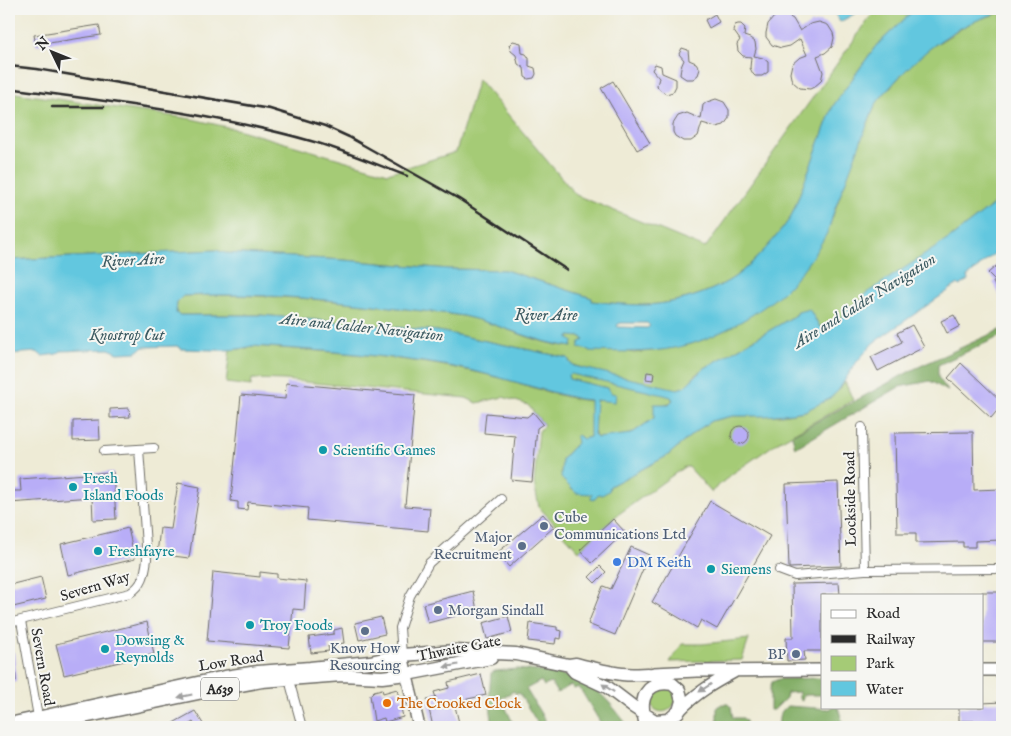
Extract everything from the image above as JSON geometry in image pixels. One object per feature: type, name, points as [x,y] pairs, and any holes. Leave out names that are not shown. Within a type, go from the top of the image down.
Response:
[{"type":"main road","name":"Thwaite Gate","points":[[402,655],[455,651],[516,654],[569,666],[576,664],[622,674],[665,678]]},
{"type":"main road","name":"Thwaite Gate","points":[[407,674],[516,654]]},
{"type":"main road","name":"Low Road","points":[[35,724],[224,677],[258,672],[343,665],[402,655]]},
{"type":"main road","points":[[402,655],[420,727]]},
{"type":"main road","name":"A639","points":[[343,665],[365,671],[393,668],[400,669],[407,674]]},
{"type":"main road","name":"Thwaite Gate","points":[[569,666],[575,672],[607,687],[645,714]]},
{"type":"main road","points":[[646,727],[643,704],[645,697],[651,687],[665,678],[697,671],[821,670]]},
{"type":"main road","points":[[984,670],[1002,670]]},
{"type":"main road","points":[[645,714],[656,721],[669,720],[704,688],[735,671]]},
{"type":"main road","name":"Low Road","points":[[9,724],[58,722],[208,691],[262,682],[342,675],[376,677],[407,674]]},
{"type":"main road","points":[[665,678],[679,690],[682,696],[679,711],[672,727]]},
{"type":"street","name":"Lockside Road","points":[[862,427],[865,570]]},
{"type":"street","points":[[104,452],[154,448]]},
{"type":"street","name":"Severn Way","points":[[9,623],[130,593],[140,587],[145,574],[147,559],[139,449]]},
{"type":"street","points":[[402,655],[400,628],[410,596],[430,563],[501,499]]},
{"type":"street","points":[[779,570],[795,576],[865,570],[1002,568]]},
{"type":"street","name":"Severn Road","points":[[21,621],[35,724]]},
{"type":"street","points":[[292,687],[302,727]]},
{"type":"green space","points":[[879,9],[915,9],[875,47],[833,106],[791,217],[766,248],[736,276],[716,288],[680,300],[638,305],[591,301],[592,298],[505,270],[449,269],[225,253],[216,250],[9,260],[9,92],[192,119],[240,130],[388,173],[456,152],[478,79],[576,195],[705,248],[874,12]]},
{"type":"green space","points":[[1002,12],[1002,198],[950,238],[845,311],[841,319],[824,330],[815,318],[798,312],[796,315],[703,369],[689,383],[677,389],[670,396],[672,402],[662,405],[654,418],[631,434],[600,439],[596,437],[594,431],[590,437],[583,439],[580,436],[577,443],[562,459],[562,477],[572,490],[598,494],[667,456],[711,421],[733,416],[781,415],[805,411],[838,391],[845,382],[853,400],[778,442],[732,474],[711,492],[689,467],[684,467],[616,516],[579,551],[539,507],[534,483],[539,431],[544,425],[528,405],[503,397],[477,403],[466,398],[284,380],[252,379],[251,386],[226,383],[230,349],[244,349],[252,346],[377,356],[440,365],[501,378],[581,400],[601,400],[610,393],[607,388],[569,379],[569,374],[583,368],[572,364],[568,358],[438,331],[260,315],[180,315],[176,313],[177,302],[183,296],[212,295],[298,298],[463,316],[490,323],[544,342],[572,347],[568,339],[569,336],[582,337],[584,340],[582,343],[634,353],[690,344],[723,330],[747,316],[790,285],[830,224],[855,153],[877,102],[911,64],[928,49],[974,21]]},
{"type":"green space","points":[[1002,329],[1002,340],[999,337],[938,365],[938,377],[948,391],[930,381],[899,387],[795,448],[792,435],[914,369]]},
{"type":"green space","points":[[749,639],[742,660],[670,662],[682,644]]},
{"type":"green space","points":[[517,669],[560,674],[580,681],[602,696],[629,727],[603,727],[579,687],[574,689],[571,685],[557,693],[551,683],[544,686],[541,681],[526,689],[549,727],[540,727],[519,693],[516,694],[514,691],[501,698],[515,727],[493,727],[489,698],[491,673]]},
{"type":"green space","points":[[821,678],[821,695],[803,695],[802,701],[799,699],[799,692],[787,693],[786,698],[774,710],[770,710],[772,682],[779,679]]},
{"type":"green space","points":[[670,686],[677,698],[674,705],[664,712],[655,709],[650,700],[651,693]]},
{"type":"green space","points":[[722,704],[728,704],[731,707],[733,718],[743,718],[746,721],[747,727],[720,727],[717,719],[717,707]]},
{"type":"green space","points":[[787,706],[838,708],[844,727],[747,727],[779,724],[780,714]]},
{"type":"water","points":[[832,9],[861,9],[861,10],[840,22]]},
{"type":"water","points":[[915,9],[1002,9],[1002,12],[971,23],[942,39],[916,60],[885,93],[873,110],[828,232],[806,265],[783,292],[763,308],[727,329],[703,340],[653,351],[589,351],[578,348],[580,342],[584,340],[582,337],[569,336],[569,339],[573,341],[572,347],[558,345],[477,319],[444,313],[327,300],[270,296],[183,296],[177,302],[176,313],[180,315],[260,315],[438,331],[568,358],[574,366],[677,389],[684,387],[703,369],[796,315],[798,312],[809,309],[820,327],[824,329],[841,319],[845,311],[863,300],[865,294],[950,238],[1002,198],[1002,247],[967,277],[968,280],[960,286],[958,284],[873,343],[855,364],[838,391],[829,399],[805,411],[766,416],[733,416],[711,421],[667,456],[610,486],[609,491],[602,495],[598,494],[594,500],[591,499],[592,494],[576,493],[561,478],[562,459],[577,443],[576,437],[578,435],[583,439],[590,437],[590,400],[579,399],[482,373],[400,359],[252,346],[226,350],[182,349],[177,346],[143,347],[137,352],[118,353],[109,349],[61,351],[57,354],[42,356],[37,352],[9,354],[9,260],[216,250],[225,253],[449,269],[505,270],[592,298],[592,301],[618,304],[657,304],[681,300],[705,292],[716,288],[744,270],[766,248],[791,217],[833,106],[875,47]],"holes":[[[621,323],[647,323],[650,326],[647,328],[618,327],[617,325]],[[571,374],[664,395],[671,397],[673,400],[669,404],[654,404],[654,418],[631,434],[597,438],[594,435],[596,400],[615,402],[616,394],[611,393],[607,388],[569,379],[568,375]]]},
{"type":"building","points":[[715,14],[719,22],[709,28],[705,20]]},
{"type":"building","points":[[779,15],[788,16],[793,19],[800,31],[810,24],[819,22],[828,25],[833,33],[832,47],[825,53],[817,56],[823,72],[821,81],[810,89],[800,88],[793,82],[790,73],[792,64],[799,58],[807,55],[800,39],[790,46],[781,48],[772,45],[766,37],[768,24],[774,17]]},
{"type":"building","points":[[738,24],[745,28],[744,36],[755,42],[754,56],[763,58],[768,62],[768,72],[762,76],[755,76],[753,74],[750,68],[751,57],[743,56],[738,51],[737,44],[740,40],[733,30],[735,25]]},
{"type":"building","points":[[99,25],[101,35],[36,45],[34,35]]},
{"type":"building","points":[[513,41],[521,43],[522,53],[526,54],[529,58],[529,66],[535,68],[536,74],[534,78],[528,79],[525,77],[524,68],[518,64],[516,55],[511,51],[509,45]]},
{"type":"building","points":[[682,48],[688,50],[689,60],[696,63],[700,69],[698,75],[693,79],[686,79],[680,75],[684,60],[679,54]]},
{"type":"building","points":[[655,64],[661,66],[662,73],[676,79],[676,86],[673,92],[666,94],[658,88],[659,78],[652,70]]},
{"type":"building","points":[[613,81],[650,143],[637,150],[601,88]]},
{"type":"building","points":[[716,99],[724,102],[729,110],[729,118],[724,125],[716,127],[702,123],[698,136],[691,141],[683,141],[675,136],[673,124],[678,116],[687,113],[701,119],[703,105]]},
{"type":"building","points":[[1002,261],[1002,301],[993,282],[996,281],[988,273]]},
{"type":"building","points":[[954,315],[960,326],[947,333],[941,321]]},
{"type":"building","points":[[912,325],[924,347],[878,371],[871,357],[902,342],[897,333]]},
{"type":"building","points":[[961,363],[1002,402],[1002,405],[991,418],[948,378]]},
{"type":"building","points":[[647,372],[654,373],[653,380],[646,379]]},
{"type":"building","name":"Scientific Games","points":[[286,383],[415,395],[405,506],[430,508],[428,531],[307,520],[308,508],[248,502],[247,510],[238,509],[238,502],[231,501],[241,395],[285,399]]},
{"type":"building","points":[[129,408],[130,417],[110,418],[110,409]]},
{"type":"building","points":[[533,412],[543,424],[537,428],[532,482],[511,480],[515,436],[484,433],[486,413],[527,417]]},
{"type":"building","points":[[99,420],[100,440],[73,441],[73,421]]},
{"type":"building","points":[[740,426],[746,429],[749,435],[746,441],[740,444],[734,441],[731,435],[734,429]]},
{"type":"building","points":[[973,432],[974,490],[1002,489],[1002,540],[975,541],[975,547],[963,547],[963,542],[916,543],[916,533],[897,533],[895,433]]},
{"type":"building","points":[[113,472],[116,519],[93,520],[92,497],[9,503],[9,491],[21,491],[20,479]]},
{"type":"building","points":[[838,482],[841,566],[789,568],[786,484]]},
{"type":"building","points":[[178,483],[200,487],[189,558],[157,554],[160,528],[171,529]]},
{"type":"building","name":"Siemens","points":[[710,501],[770,536],[717,629],[701,620],[697,628],[652,602]]},
{"type":"building","points":[[543,514],[554,527],[509,567],[497,553]]},
{"type":"building","points":[[613,519],[625,532],[592,563],[580,550]]},
{"type":"building","name":"Freshfayre","points":[[128,528],[135,559],[68,575],[61,544]]},
{"type":"building","points":[[631,547],[649,555],[615,635],[588,624],[603,586],[611,589]]},
{"type":"building","points":[[600,566],[606,572],[595,583],[589,577]]},
{"type":"building","name":"Troy Foods","points":[[213,572],[260,577],[260,572],[277,574],[277,578],[306,581],[304,610],[293,609],[289,648],[207,641]]},
{"type":"building","points":[[41,577],[46,599],[9,608],[9,585]]},
{"type":"building","points":[[839,583],[840,594],[821,594],[821,651],[804,651],[805,660],[787,661],[786,638],[793,638],[792,584]]},
{"type":"building","points":[[473,591],[477,610],[428,623],[423,604]]},
{"type":"building","points":[[982,592],[1002,592],[1002,642],[984,642],[984,594]]},
{"type":"building","points":[[508,616],[512,632],[487,639],[483,623]]},
{"type":"building","points":[[381,617],[385,634],[359,640],[355,623]]},
{"type":"building","name":"Dowsing & Reynolds","points":[[147,622],[154,654],[64,675],[56,644]]},
{"type":"building","points":[[530,623],[557,627],[557,630],[562,631],[561,639],[556,638],[555,644],[528,641]]},
{"type":"building","points":[[342,628],[344,643],[328,646],[329,651],[311,653],[309,637],[334,634],[334,630]]},
{"type":"building","points":[[14,652],[16,681],[9,682],[9,653]]},
{"type":"building","points":[[481,674],[486,695],[454,702],[460,727],[433,727],[427,700],[436,698],[434,692],[449,688],[448,682]]},
{"type":"building","name":"The Crooked Clock","points":[[382,689],[383,693],[397,689],[399,698],[403,697],[405,707],[401,708],[403,717],[385,722],[384,718],[374,721],[370,695],[374,691]]},
{"type":"building","points":[[1002,702],[1002,721],[959,721],[959,708],[984,708],[984,703]]},
{"type":"building","points":[[195,711],[205,727],[196,727],[193,722],[185,727],[166,727]]},
{"type":"railway","points":[[9,66],[37,69],[270,109],[325,126],[349,137],[459,199],[567,270]]},
{"type":"railway","points":[[9,88],[161,109],[274,131],[347,153],[407,176]]},
{"type":"railway","points":[[52,107],[104,107]]},
{"type":"place","name":"Scientific Games","points":[[323,450]]},
{"type":"place","name":"Fresh Island Foods","points":[[73,487]]},
{"type":"place","name":"Cube Communications Ltd","points":[[544,526]]},
{"type":"place","name":"Major Recruitment","points":[[522,546]]},
{"type":"place","name":"Freshfayre","points":[[98,551]]},
{"type":"place","name":"DM Keith","points":[[617,562]]},
{"type":"place","name":"Siemens","points":[[711,569]]},
{"type":"place","name":"Morgan Sindall","points":[[438,610]]},
{"type":"place","name":"Troy Foods","points":[[250,625]]},
{"type":"place","name":"Know How Resourcing","points":[[365,631]]},
{"type":"place","name":"Dowsing & Reynolds","points":[[105,649]]},
{"type":"place","name":"BP","points":[[796,654]]},
{"type":"place","name":"The Crooked Clock","points":[[387,703]]},
{"type":"water label","name":"River Aire","points":[[133,259]]},
{"type":"water label","name":"Aire and Calder Navigation","points":[[864,300]]},
{"type":"water label","name":"River Aire","points":[[546,314]]},
{"type":"water label","name":"Aire and Calder Navigation","points":[[362,326]]},
{"type":"water label","name":"Knostrop Cut","points":[[127,334]]}]
